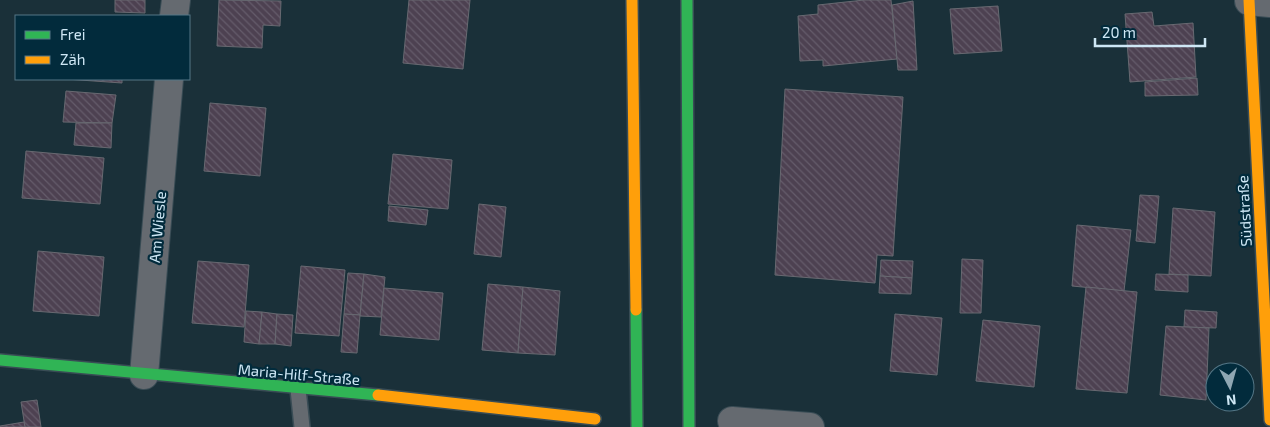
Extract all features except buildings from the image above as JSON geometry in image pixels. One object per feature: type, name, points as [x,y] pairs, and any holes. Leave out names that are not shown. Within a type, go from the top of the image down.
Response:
[{"type":"main road","points":[[632,0],[637,427]]},
{"type":"main road","points":[[686,0],[689,427]]},
{"type":"main road","name":"Südstraße","points":[[1256,1],[1270,420]]},
{"type":"main road","name":"Maria-Hilf-Straße","points":[[0,360],[144,375],[451,402],[595,418]]},
{"type":"street","points":[[174,15],[176,0]]},
{"type":"street","name":"Am Wiesle","points":[[144,375],[169,80]]},
{"type":"street","points":[[732,421],[810,427]]},
{"type":"lane","points":[[298,389],[302,427]]},
{"type":"traffic: fast","points":[[687,0],[689,427]]},
{"type":"traffic: fast","points":[[636,310],[637,427]]},
{"type":"traffic: fast","points":[[0,360],[378,395]]},
{"type":"traffic: slow","points":[[632,0],[636,310]]},
{"type":"traffic: slow","points":[[1249,0],[1270,420]]},
{"type":"traffic: slow","points":[[378,395],[595,419]]}]
